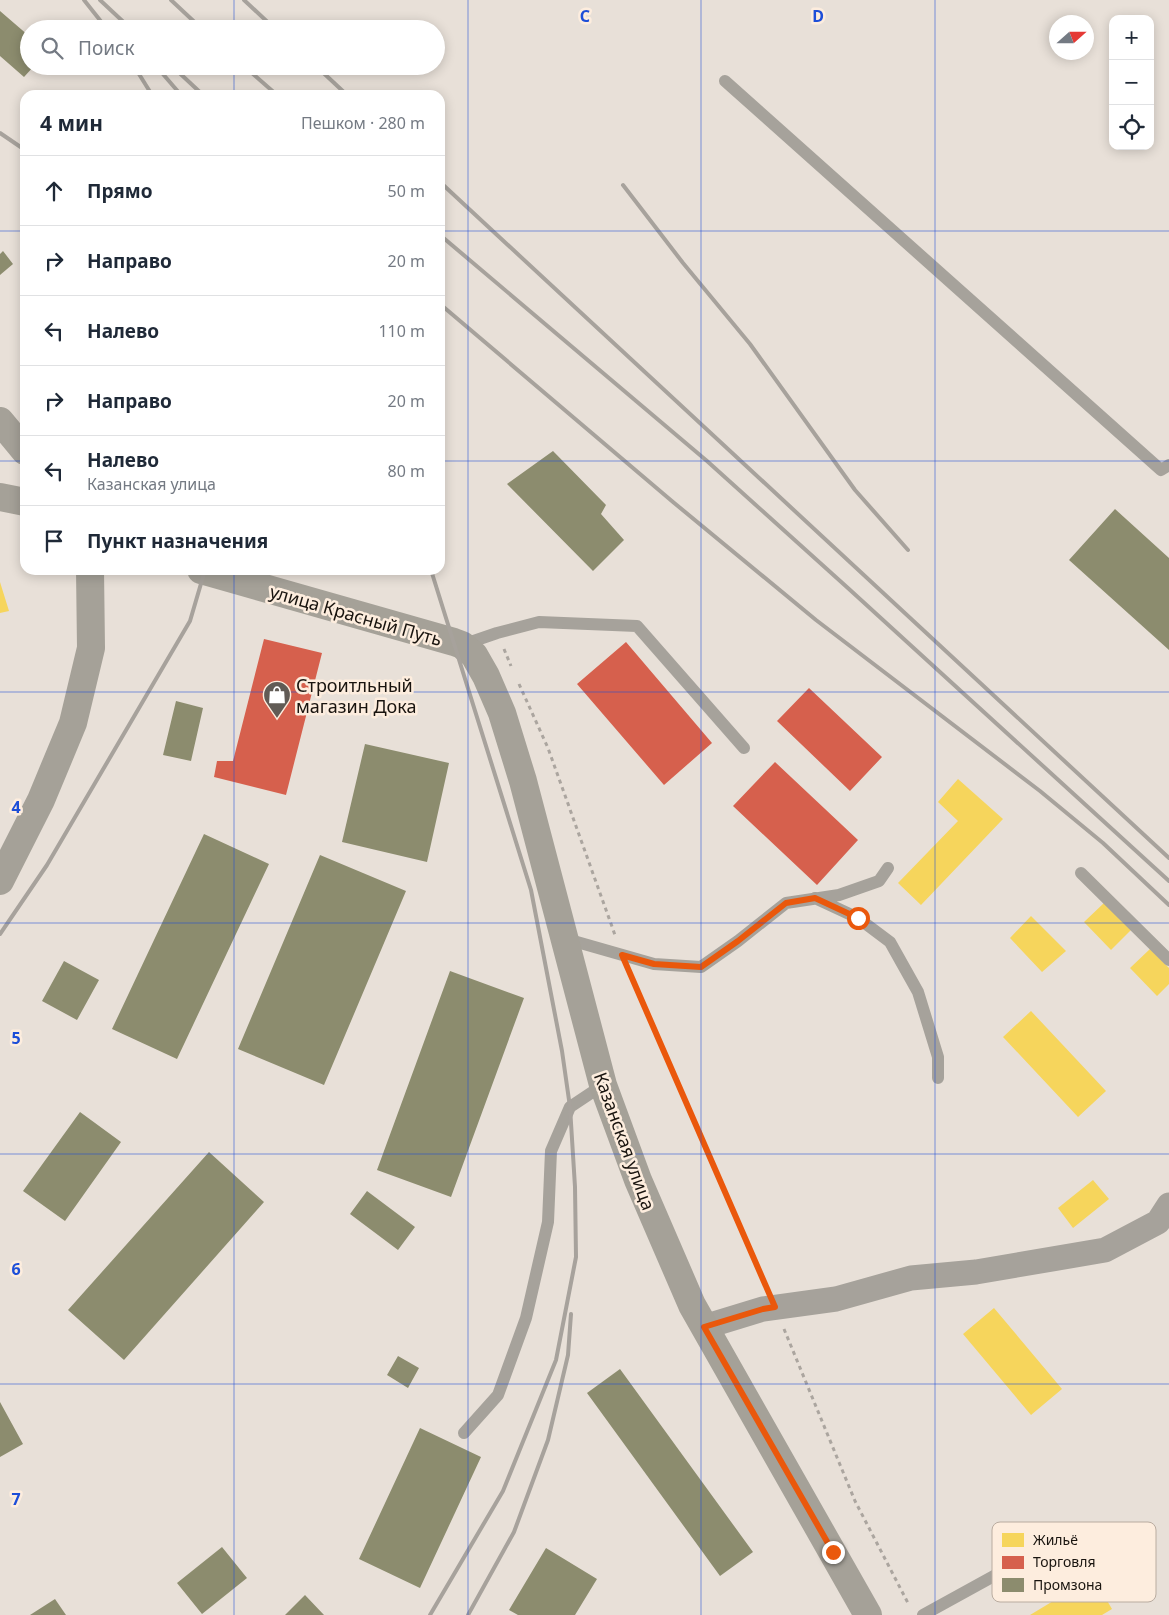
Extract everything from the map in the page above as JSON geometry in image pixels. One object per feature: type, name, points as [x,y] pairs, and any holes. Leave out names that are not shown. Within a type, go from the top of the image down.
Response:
[{"type":"main road","points":[[0,421],[20,445]]},
{"type":"main road","points":[[0,498],[20,501]]},
{"type":"main road","points":[[0,881],[41,800],[73,723],[91,648],[90,575]]},
{"type":"main road","name":"улица Красный Путь","points":[[218,575],[458,644]]},
{"type":"main road","name":"Казанская улица","points":[[458,644],[474,656],[486,676],[502,713],[524,781],[563,938],[603,1085],[638,1180],[692,1305],[868,1615]]},
{"type":"street","points":[[704,1327],[763,1309],[836,1299],[911,1278],[976,1272],[1105,1250],[1158,1222],[1169,1205]]},
{"type":"lane","points":[[725,81],[1161,470],[1169,465]]},
{"type":"lane","points":[[458,644],[539,622],[636,626],[744,748]]},
{"type":"lane","points":[[563,938],[654,964],[701,967],[786,903],[839,894],[879,881],[888,868]]},
{"type":"lane","points":[[1081,873],[1169,960]]},
{"type":"lane","points":[[815,898],[858,918],[890,942],[918,992],[938,1057],[938,1078]]},
{"type":"lane","points":[[464,1433],[498,1395],[526,1318],[548,1222],[551,1151],[570,1107],[603,1085]]},
{"type":"lane","points":[[923,1615],[992,1577]]},
{"type":"path","points":[[497,633],[512,668]]},
{"type":"path","points":[[516,677],[548,748],[622,955],[775,1307],[855,1502],[910,1606]]},
{"type":"building: Жильё","points":[[0,582],[9,611],[0,613]]},
{"type":"building: Жильё","points":[[958,779],[1003,819],[921,905],[898,883],[958,821],[938,802]]},
{"type":"building: Жильё","points":[[1104,903],[1131,930],[1111,950],[1084,922]]},
{"type":"building: Жильё","points":[[1031,916],[1066,951],[1042,972],[1010,938]]},
{"type":"building: Жильё","points":[[1150,949],[1169,968],[1169,984],[1157,996],[1130,968]]},
{"type":"building: Жильё","points":[[1031,1011],[1106,1091],[1078,1117],[1003,1037]]},
{"type":"building: Жильё","points":[[1093,1180],[1109,1199],[1073,1228],[1058,1208]]},
{"type":"building: Жильё","points":[[994,1308],[1062,1389],[1031,1415],[963,1334]]},
{"type":"building: Жильё","points":[[1052,1602],[1108,1602],[1112,1609],[1102,1615],[1030,1615]]},
{"type":"building: Торговля","points":[[264,639],[322,653],[286,795],[214,777],[217,761],[233,761]]},
{"type":"building: Торговля","points":[[626,642],[712,743],[664,785],[577,684]]},
{"type":"building: Торговля","points":[[809,688],[882,757],[850,791],[777,721]]},
{"type":"building: Торговля","points":[[775,762],[858,840],[817,885],[733,806]]},
{"type":"building: Промзона","points":[[0,11],[20,28],[20,74],[0,56]]},
{"type":"building: Промзона","points":[[3,251],[13,264],[0,275],[0,254]]},
{"type":"building: Промзона","points":[[553,451],[606,505],[601,514],[624,540],[593,571],[507,484]]},
{"type":"building: Промзона","points":[[1115,509],[1169,558],[1169,650],[1069,560]]},
{"type":"building: Промзона","points":[[176,701],[203,708],[191,761],[163,755]]},
{"type":"building: Промзона","points":[[365,744],[449,763],[427,862],[342,842]]},
{"type":"building: Промзона","points":[[204,834],[269,864],[177,1059],[112,1029]]},
{"type":"building: Промзона","points":[[320,855],[406,891],[324,1085],[238,1049]]},
{"type":"building: Промзона","points":[[64,961],[99,980],[77,1020],[42,1001]]},
{"type":"building: Промзона","points":[[450,971],[524,998],[451,1197],[377,1170]]},
{"type":"building: Промзона","points":[[80,1112],[121,1142],[65,1221],[23,1191]]},
{"type":"building: Промзона","points":[[209,1152],[264,1202],[124,1360],[68,1310]]},
{"type":"building: Промзона","points":[[367,1191],[415,1227],[398,1250],[350,1214]]},
{"type":"building: Промзона","points":[[398,1356],[419,1368],[408,1388],[387,1375]]},
{"type":"building: Промзона","points":[[620,1369],[753,1552],[720,1576],[587,1393]]},
{"type":"building: Промзона","points":[[0,1402],[23,1444],[0,1457]]},
{"type":"building: Промзона","points":[[420,1428],[481,1457],[420,1588],[359,1559]]},
{"type":"building: Промзона","points":[[222,1547],[247,1578],[202,1614],[177,1583]]},
{"type":"building: Промзона","points":[[546,1548],[597,1579],[575,1615],[518,1615],[509,1610]]},
{"type":"building: Промзона","points":[[305,1595],[324,1615],[285,1615]]},
{"type":"building: Промзона","points":[[55,1599],[66,1615],[30,1615]]},
{"type":"railway","points":[[84,0],[100,20]]},
{"type":"railway","points":[[100,0],[121,20]]},
{"type":"railway","points":[[171,0],[192,20]]},
{"type":"railway","points":[[244,0],[265,20]]},
{"type":"railway","points":[[140,75],[149,90]]},
{"type":"railway","points":[[164,75],[177,90]]},
{"type":"railway","points":[[182,75],[198,90]]},
{"type":"railway","points":[[254,75],[271,90]]},
{"type":"railway","points":[[326,75],[342,90]]},
{"type":"railway","points":[[0,133],[20,147]]},
{"type":"railway","points":[[623,185],[683,263],[750,344],[855,490],[908,550]]},
{"type":"railway","points":[[445,187],[1169,858]]},
{"type":"railway","points":[[445,239],[707,461],[1169,881]]},
{"type":"railway","points":[[445,308],[673,502],[816,620],[1040,791],[1103,843],[1169,905]]},
{"type":"railway","points":[[0,934],[47,865],[190,621],[204,575]]},
{"type":"railway","points":[[430,1615],[503,1491],[556,1360],[576,1257],[575,1187],[570,1107],[562,1051],[531,890],[433,575]]},
{"type":"railway","points":[[468,1615],[514,1532],[548,1440],[568,1355],[571,1314]]},
{"type":"place","name":"Строитльный магазин Дока","points":[[277,719]]},
{"type":"route","points":[[833,1552],[704,1327],[775,1307],[622,955],[654,964],[701,967],[786,903],[815,898],[858,918]]}]
